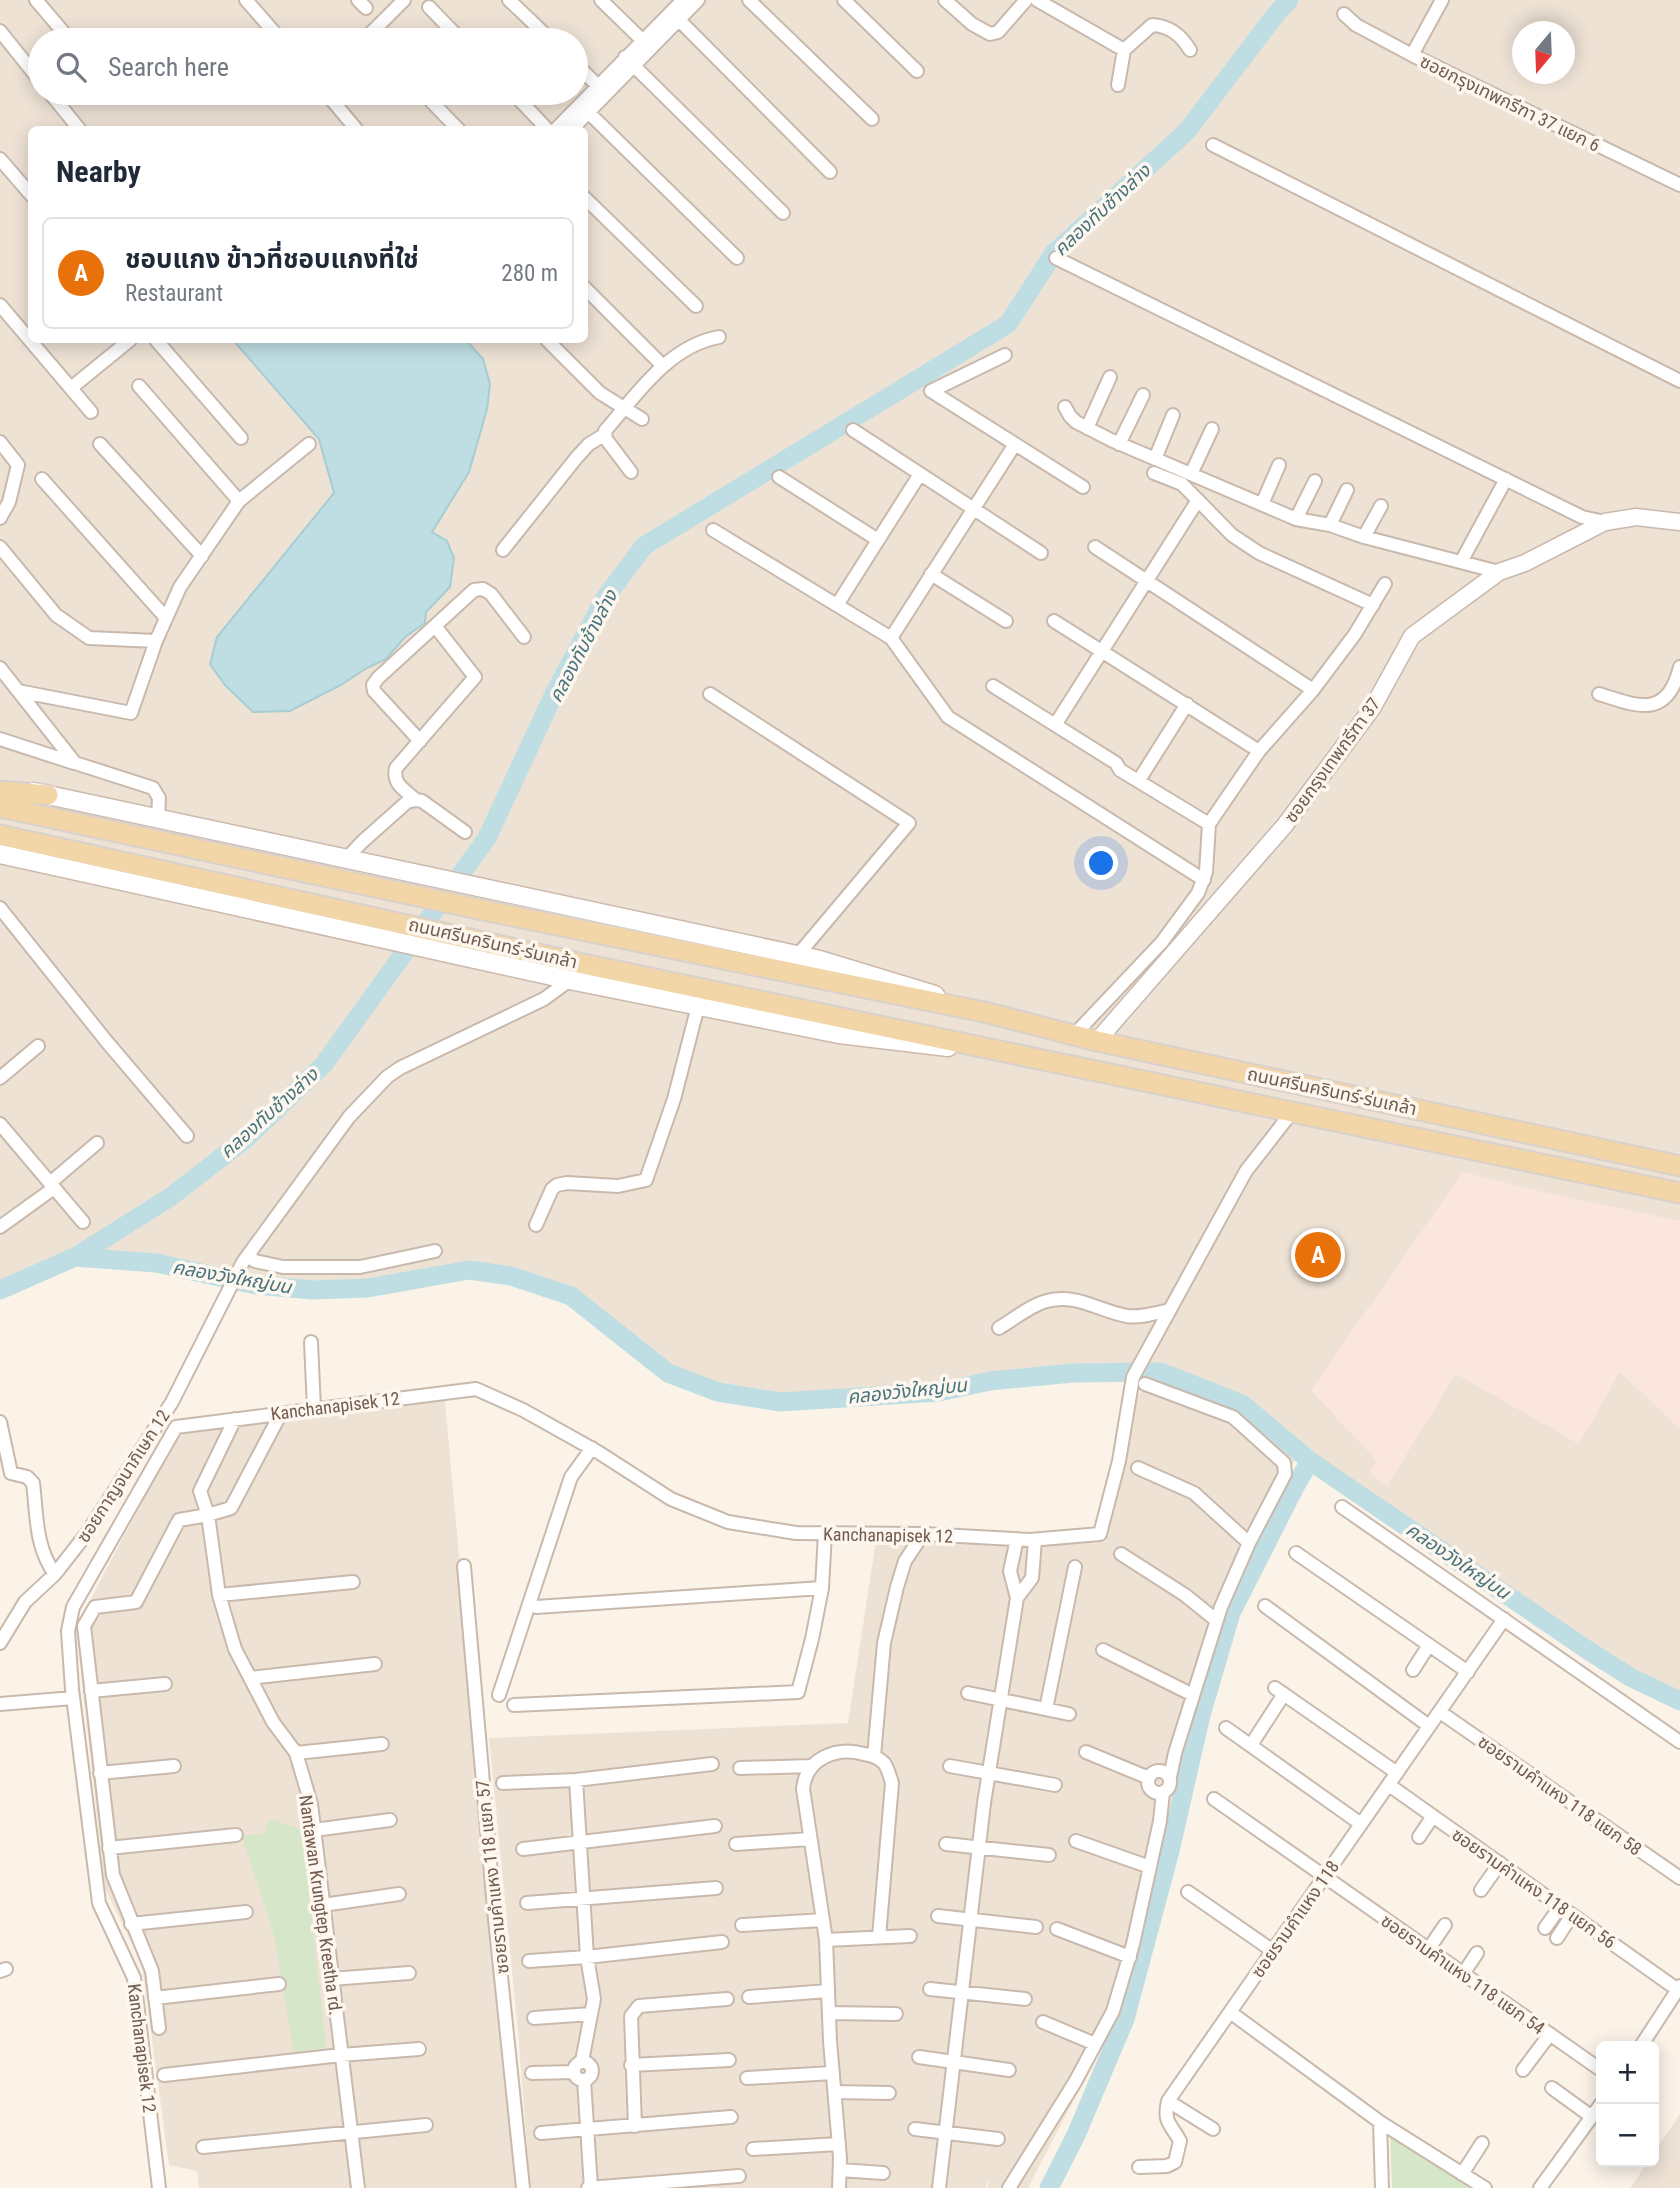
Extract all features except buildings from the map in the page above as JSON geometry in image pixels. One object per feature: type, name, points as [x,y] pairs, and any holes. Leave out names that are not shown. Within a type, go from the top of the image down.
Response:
[{"type":"main road","name":"ถนนศรีนครินทร์-ร่มเกล้า","points":[[0,785],[797,956],[889,980],[984,1012]]},
{"type":"main road","points":[[0,791],[48,795]]},
{"type":"main road","name":"ถนนศรีนครินทร์-ร่มเกล้า","points":[[0,807],[483,910],[984,1012],[1097,1041],[1680,1166]]},
{"type":"main road","name":"ถนนศรีนครินทร์-ร่มเกล้า","points":[[0,835],[986,1049],[1680,1193]]},
{"type":"main road","name":"ถนนศรีนครินทร์-ร่มเกล้า","points":[[0,854],[698,1006],[850,1036],[919,1045],[986,1049]]},
{"type":"street","points":[[246,0],[270,28]]},
{"type":"street","points":[[377,28],[404,0]]},
{"type":"street","points":[[509,0],[538,28]]},
{"type":"street","points":[[601,0],[642,40]]},
{"type":"street","points":[[575,126],[629,61],[642,40],[683,0]]},
{"type":"street","points":[[588,96],[679,20],[698,0]]},
{"type":"street","points":[[749,0],[872,119]]},
{"type":"street","points":[[844,0],[917,71]]},
{"type":"street","points":[[945,0],[972,24],[990,34],[998,32],[1026,0]]},
{"type":"street","points":[[1037,0],[1124,50]]},
{"type":"street","points":[[1412,55],[1442,0]]},
{"type":"street","points":[[38,1],[60,28]]},
{"type":"street","points":[[429,8],[449,28]]},
{"type":"street","name":"ซอยกรุงเทพกรีฑา 37 แยก 6","points":[[1343,14],[1356,25],[1412,55],[1680,185]]},
{"type":"street","points":[[679,20],[830,172]]},
{"type":"street","points":[[1118,85],[1124,50],[1152,25],[1169,29],[1183,39],[1189,50]]},
{"type":"street","points":[[0,31],[28,65]]},
{"type":"street","points":[[629,61],[783,213]]},
{"type":"street","points":[[588,76],[598,86]]},
{"type":"street","points":[[60,105],[77,126]]},
{"type":"street","points":[[336,105],[354,126]]},
{"type":"street","points":[[435,105],[455,126]]},
{"type":"street","points":[[524,105],[544,126]]},
{"type":"street","points":[[559,126],[579,105]]},
{"type":"street","points":[[588,112],[737,258]]},
{"type":"street","points":[[1213,145],[1680,381]]},
{"type":"street","points":[[0,159],[28,190]]},
{"type":"street","points":[[588,201],[696,306]]},
{"type":"street","points":[[1056,258],[1581,517],[1605,522]]},
{"type":"street","points":[[588,291],[663,366]]},
{"type":"street","points":[[0,305],[28,338]]},
{"type":"street","points":[[503,550],[589,444],[604,435],[663,366],[689,346],[719,337]]},
{"type":"street","points":[[33,343],[91,412]]},
{"type":"street","points":[[71,388],[126,343]]},
{"type":"street","points":[[159,343],[241,438]]},
{"type":"street","points":[[550,343],[600,393],[642,419]]},
{"type":"street","points":[[1005,355],[931,391],[1083,487]]},
{"type":"street","points":[[1087,428],[1110,377]]},
{"type":"street","points":[[139,386],[239,501]]},
{"type":"street","points":[[1119,444],[1143,395]]},
{"type":"street","points":[[1065,407],[1070,416],[1087,428],[1119,444],[1296,519],[1330,525],[1364,537],[1499,572]]},
{"type":"street","points":[[1155,459],[1173,415]]},
{"type":"street","points":[[1191,474],[1212,429]]},
{"type":"street","points":[[853,430],[1041,553]]},
{"type":"street","points":[[604,435],[631,472]]},
{"type":"street","points":[[0,442],[18,465],[9,502],[0,518]]},
{"type":"street","points":[[100,444],[202,556]]},
{"type":"street","points":[[18,691],[131,713],[156,641],[180,587],[239,501],[309,444]]},
{"type":"street","points":[[891,638],[1015,444]]},
{"type":"street","points":[[1262,504],[1279,465]]},
{"type":"street","points":[[1154,473],[1182,484],[1232,535],[1259,553],[1373,604]]},
{"type":"street","points":[[837,605],[920,474]]},
{"type":"street","points":[[779,477],[878,540]]},
{"type":"street","points":[[42,479],[166,618]]},
{"type":"street","points":[[1461,562],[1506,480]]},
{"type":"street","points":[[1296,519],[1315,481]]},
{"type":"street","points":[[1330,525],[1347,490]]},
{"type":"street","points":[[1055,725],[1198,500]]},
{"type":"street","points":[[1364,537],[1381,506]]},
{"type":"street","name":"ซอยกรุงเทพกรีฑา 37","points":[[1097,1041],[1285,825],[1373,707],[1412,636],[1499,572],[1525,564],[1605,522],[1636,517],[1680,522]]},
{"type":"street","points":[[713,530],[891,638],[948,717],[1204,880]]},
{"type":"street","points":[[0,547],[56,615],[89,638],[156,641]]},
{"type":"street","points":[[1095,547],[1313,690]]},
{"type":"street","points":[[932,575],[1006,621]]},
{"type":"street","points":[[1074,1035],[1161,942],[1198,893],[1204,880],[1209,824],[1259,751],[1313,690],[1355,634],[1385,583]]},
{"type":"street","points":[[421,741],[374,691],[373,685],[474,590],[483,589],[491,594],[524,637]]},
{"type":"street","points":[[1055,621],[1259,751]]},
{"type":"street","points":[[416,800],[396,782],[396,768],[475,677],[435,626]]},
{"type":"street","points":[[1599,694],[1639,706],[1651,706],[1666,695],[1676,682],[1680,667]]},
{"type":"street","points":[[0,668],[75,763]]},
{"type":"street","points":[[993,687],[1209,824]]},
{"type":"street","points":[[710,695],[909,822],[797,956]]},
{"type":"street","points":[[1139,780],[1187,704]]},
{"type":"street","points":[[0,739],[153,788],[159,798],[158,819]]},
{"type":"street","points":[[346,859],[407,802],[422,801],[465,832]]},
{"type":"street","points":[[0,908],[107,1042],[187,1136]]},
{"type":"street","name":"ซอยกาญจนาภิเษก 12","points":[[0,1643],[25,1602],[55,1574],[87,1533],[172,1402],[245,1259],[349,1117],[387,1077],[400,1068],[544,999],[570,980]]},
{"type":"street","points":[[536,1225],[552,1189],[557,1185],[567,1183],[618,1186],[646,1180],[674,1099],[698,1006]]},
{"type":"street","points":[[0,1078],[38,1046]]},
{"type":"street","points":[[999,1328],[1044,1301],[1058,1299],[1071,1298],[1128,1316],[1170,1310],[1246,1171],[1292,1112]]},
{"type":"street","points":[[1,1127],[83,1222]]},
{"type":"street","points":[[0,1227],[52,1185],[97,1143]]},
{"type":"street","points":[[245,1259],[283,1267],[360,1267],[435,1251]]},
{"type":"street","name":"Kanchanapisek 12","points":[[159,2188],[134,1978],[99,1903],[73,1698],[68,1631],[73,1608],[176,1427],[476,1389],[523,1410],[592,1448],[671,1499],[729,1522],[796,1533],[923,1534],[1017,1539],[1100,1534],[1119,1461],[1133,1377],[1170,1310]]},
{"type":"street","points":[[311,1342],[313,1409]]},
{"type":"street","points":[[1146,1384],[1233,1417],[1284,1463],[1283,1479],[1249,1543],[1216,1620],[1175,1753],[1168,1789],[1155,1792],[1149,1786],[1149,1777],[1155,1771],[1164,1771],[1170,1777]]},
{"type":"street","points":[[159,2028],[152,1971],[113,1875],[84,1626],[95,1607],[136,1602],[179,1520],[231,1508],[281,1413]]},
{"type":"street","name":"Nantawan Krungtep Kreetha rd.","points":[[234,1419],[200,1491],[208,1515],[219,1595],[234,1649],[273,1721],[296,1754],[311,1804],[358,2188]]},
{"type":"street","points":[[0,1422],[11,1473],[27,1477],[33,1483],[40,1548],[44,1560],[55,1574]]},
{"type":"street","points":[[499,1695],[571,1477],[592,1448]]},
{"type":"street","points":[[1138,1468],[1194,1493],[1249,1543]]},
{"type":"street","points":[[1342,1507],[1680,1742]]},
{"type":"street","points":[[514,1705],[798,1692],[822,1588],[825,1533]]},
{"type":"street","points":[[874,1756],[884,1643],[905,1561],[923,1534]]},
{"type":"street","points":[[939,2188],[979,1848],[1017,1598],[1010,1571],[1017,1539]]},
{"type":"street","points":[[1017,1598],[1032,1578],[1035,1539]]},
{"type":"street","points":[[1296,1553],[1468,1672]]},
{"type":"street","points":[[1121,1554],[1185,1595],[1216,1620]]},
{"type":"street","name":"ซอยรามคำแหง 118 แยก 57","points":[[464,1566],[495,1919],[523,2188]]},
{"type":"street","points":[[1046,1709],[1074,1567]]},
{"type":"street","points":[[219,1595],[353,1582]]},
{"type":"street","points":[[536,1607],[822,1588]]},
{"type":"street","points":[[1265,1606],[1429,1726]]},
{"type":"street","name":"ซอยรามคำแหง 118","points":[[1168,2101],[1504,1619]]},
{"type":"street","points":[[1413,1670],[1429,1645]]},
{"type":"street","points":[[1103,1650],[1193,1695]]},
{"type":"street","points":[[250,1678],[375,1664]]},
{"type":"street","points":[[91,1691],[166,1684]]},
{"type":"street","points":[[1251,1745],[1279,1691],[1397,1773]]},
{"type":"street","points":[[968,1693],[1069,1714]]},
{"type":"street","points":[[0,1704],[73,1698]]},
{"type":"street","name":"ซอยรามคำแหง 118 แยก 58","points":[[1440,1712],[1680,1878]]},
{"type":"street","points":[[1226,1728],[1362,1824]]},
{"type":"street","points":[[296,1754],[382,1744]]},
{"type":"street","points":[[839,2188],[839,2144],[826,1940],[803,1789],[804,1777],[812,1766],[821,1758],[837,1751],[856,1751],[874,1756],[883,1763],[892,1783],[880,1937]]},
{"type":"street","points":[[1086,1752],[1149,1777]]},
{"type":"street","points":[[503,1783],[576,1780],[712,1764]]},
{"type":"street","points":[[100,1773],[174,1766]]},
{"type":"street","points":[[740,1768],[812,1766]]},
{"type":"street","points":[[950,1766],[1055,1785]]},
{"type":"street","points":[[576,1780],[587,1957],[594,1999],[582,2061],[578,2063],[590,2188],[738,2176]]},
{"type":"street","name":"ซอยรามคำแหง 118 แยก 56","points":[[1389,1785],[1679,1988]]},
{"type":"street","points":[[1009,2188],[1075,2082],[1113,2011],[1130,1957],[1160,1821],[1163,1792]]},
{"type":"street","name":"ซอยรามคำแหง 118 แยก 54","points":[[1214,1799],[1596,2067]]},
{"type":"street","points":[[1419,1837],[1433,1816]]},
{"type":"street","points":[[314,1830],[390,1820]]},
{"type":"street","points":[[523,1849],[715,1826]]},
{"type":"street","points":[[109,1848],[236,1835]]},
{"type":"street","points":[[736,1844],[810,1839]]},
{"type":"street","points":[[1076,1840],[1150,1867]]},
{"type":"street","points":[[946,1844],[1049,1854]]},
{"type":"street","points":[[1481,1890],[1500,1863]]},
{"type":"street","points":[[527,1903],[716,1888]]},
{"type":"street","points":[[1188,1892],[1273,1951]]},
{"type":"street","points":[[323,1905],[398,1894]]},
{"type":"street","points":[[1545,1928],[1560,1907]]},
{"type":"street","points":[[131,1924],[246,1912]]},
{"type":"street","points":[[1557,1938],[1572,1915]]},
{"type":"street","points":[[938,1916],[1037,1927]]},
{"type":"street","points":[[742,1925],[822,1920]]},
{"type":"street","points":[[1428,1950],[1445,1925]]},
{"type":"street","points":[[1057,1929],[1130,1957]]},
{"type":"street","points":[[826,1940],[909,1936]]},
{"type":"street","points":[[529,1961],[722,1942]]},
{"type":"street","points":[[1463,1974],[1477,1953]]},
{"type":"street","points":[[331,1979],[409,1973]]},
{"type":"street","points":[[155,1998],[279,1984]]},
{"type":"street","points":[[1644,2041],[1679,1988]]},
{"type":"street","points":[[930,1989],[1025,1999]]},
{"type":"street","points":[[749,1997],[828,1992]]},
{"type":"street","points":[[635,2126],[631,2016],[639,2006],[727,1999]]},
{"type":"street","points":[[1230,2012],[1380,2122],[1485,2188]]},
{"type":"street","points":[[829,2013],[896,2014]]},
{"type":"street","points":[[534,2018],[591,2014]]},
{"type":"street","points":[[1043,2022],[1095,2044]]},
{"type":"street","points":[[1523,2070],[1549,2034]]},
{"type":"street","points":[[163,2075],[419,2049]]},
{"type":"street","points":[[919,2057],[1009,2070]]},
{"type":"street","points":[[631,2065],[729,2060]]},
{"type":"street","points":[[532,2073],[579,2076]]},
{"type":"street","points":[[747,2078],[833,2073]]},
{"type":"street","points":[[1552,2088],[1592,2117]]},
{"type":"street","points":[[835,2092],[889,2093]]},
{"type":"street","points":[[1139,2167],[1167,2166],[1175,2162],[1180,2141],[1165,2115],[1168,2101],[1213,2129]]},
{"type":"street","points":[[1540,2188],[1596,2111]]},
{"type":"street","points":[[541,2133],[731,2118]]},
{"type":"street","points":[[1380,2122],[1382,2188]]},
{"type":"street","points":[[203,2147],[426,2125]]},
{"type":"street","points":[[915,2129],[998,2139]]},
{"type":"street","points":[[1462,2174],[1482,2143]]},
{"type":"street","points":[[752,2149],[839,2144]]},
{"type":"street","points":[[839,2170],[883,2173]]},
{"type":"shaded area","points":[[0,0],[1680,0],[1680,1708],[1626,1682],[1295,1459],[1221,1607],[1145,1909],[1095,2059],[1028,2188],[988,2188],[988,2178],[986,2188],[530,2188],[518,2031],[489,1738],[848,1723],[877,1534],[970,1544],[1106,1542],[1133,1406],[1145,1384],[1177,1386],[1160,1379],[1074,1380],[991,1387],[940,1398],[780,1408],[716,1398],[665,1379],[646,1367],[568,1302],[509,1282],[469,1277],[369,1295],[313,1296],[255,1291],[156,1270],[76,1263],[0,1297]],"holes":[[[1225,1405],[1239,1410],[1283,1449]]]},
{"type":"shaded area","points":[[1463,1172],[1680,1221],[1680,1429],[1620,1372],[1579,1444],[1456,1374],[1387,1486],[1369,1473],[1377,1461],[1311,1390]]},
{"type":"shaded area","points":[[444,1392],[517,2188],[199,2188],[197,2171],[169,2165],[142,1965],[105,1888],[76,1627],[177,1435]]},
{"type":"shaded area","points":[[1680,2114],[1680,2188],[1630,2188],[1645,2167],[1659,2167],[1659,2146]]},
{"type":"green space","points":[[270,1819],[302,1830],[326,2048],[294,2052],[275,1939],[242,1836],[264,1833]]},
{"type":"green space","points":[[1390,2133],[1476,2188],[1392,2188]]},
{"type":"water","points":[[236,343],[469,343],[483,359],[490,384],[487,409],[469,472],[432,532],[447,541],[454,558],[450,587],[426,612],[425,623],[405,637],[386,659],[290,711],[253,712],[225,685],[210,664],[217,637],[334,493],[319,439]]},
{"type":"waterway","name":"คลองทับช้างล่าง","points":[[0,1290],[75,1257],[169,1198],[248,1137],[324,1064],[487,838],[554,694],[605,598],[644,546],[1008,324],[1054,253],[1187,131],[1289,0]]},
{"type":"waterway","name":"คลองวังใหญ่บน","points":[[75,1257],[156,1263],[256,1285],[313,1290],[368,1288],[469,1270],[511,1276],[571,1296],[668,1373],[718,1392],[780,1402],[939,1392],[990,1381],[1073,1373],[1161,1372],[1242,1404],[1310,1461],[1586,1649],[1630,1677],[1680,1701]]},
{"type":"waterway","points":[[1049,2188],[1076,2135],[1125,2019],[1170,1851],[1201,1715],[1231,1613],[1310,1461]]},
{"type":"place","name":"ชอบแกง ข้าวที่ชอบแกงที่ใช่","points":[[1318,1255]]}]
